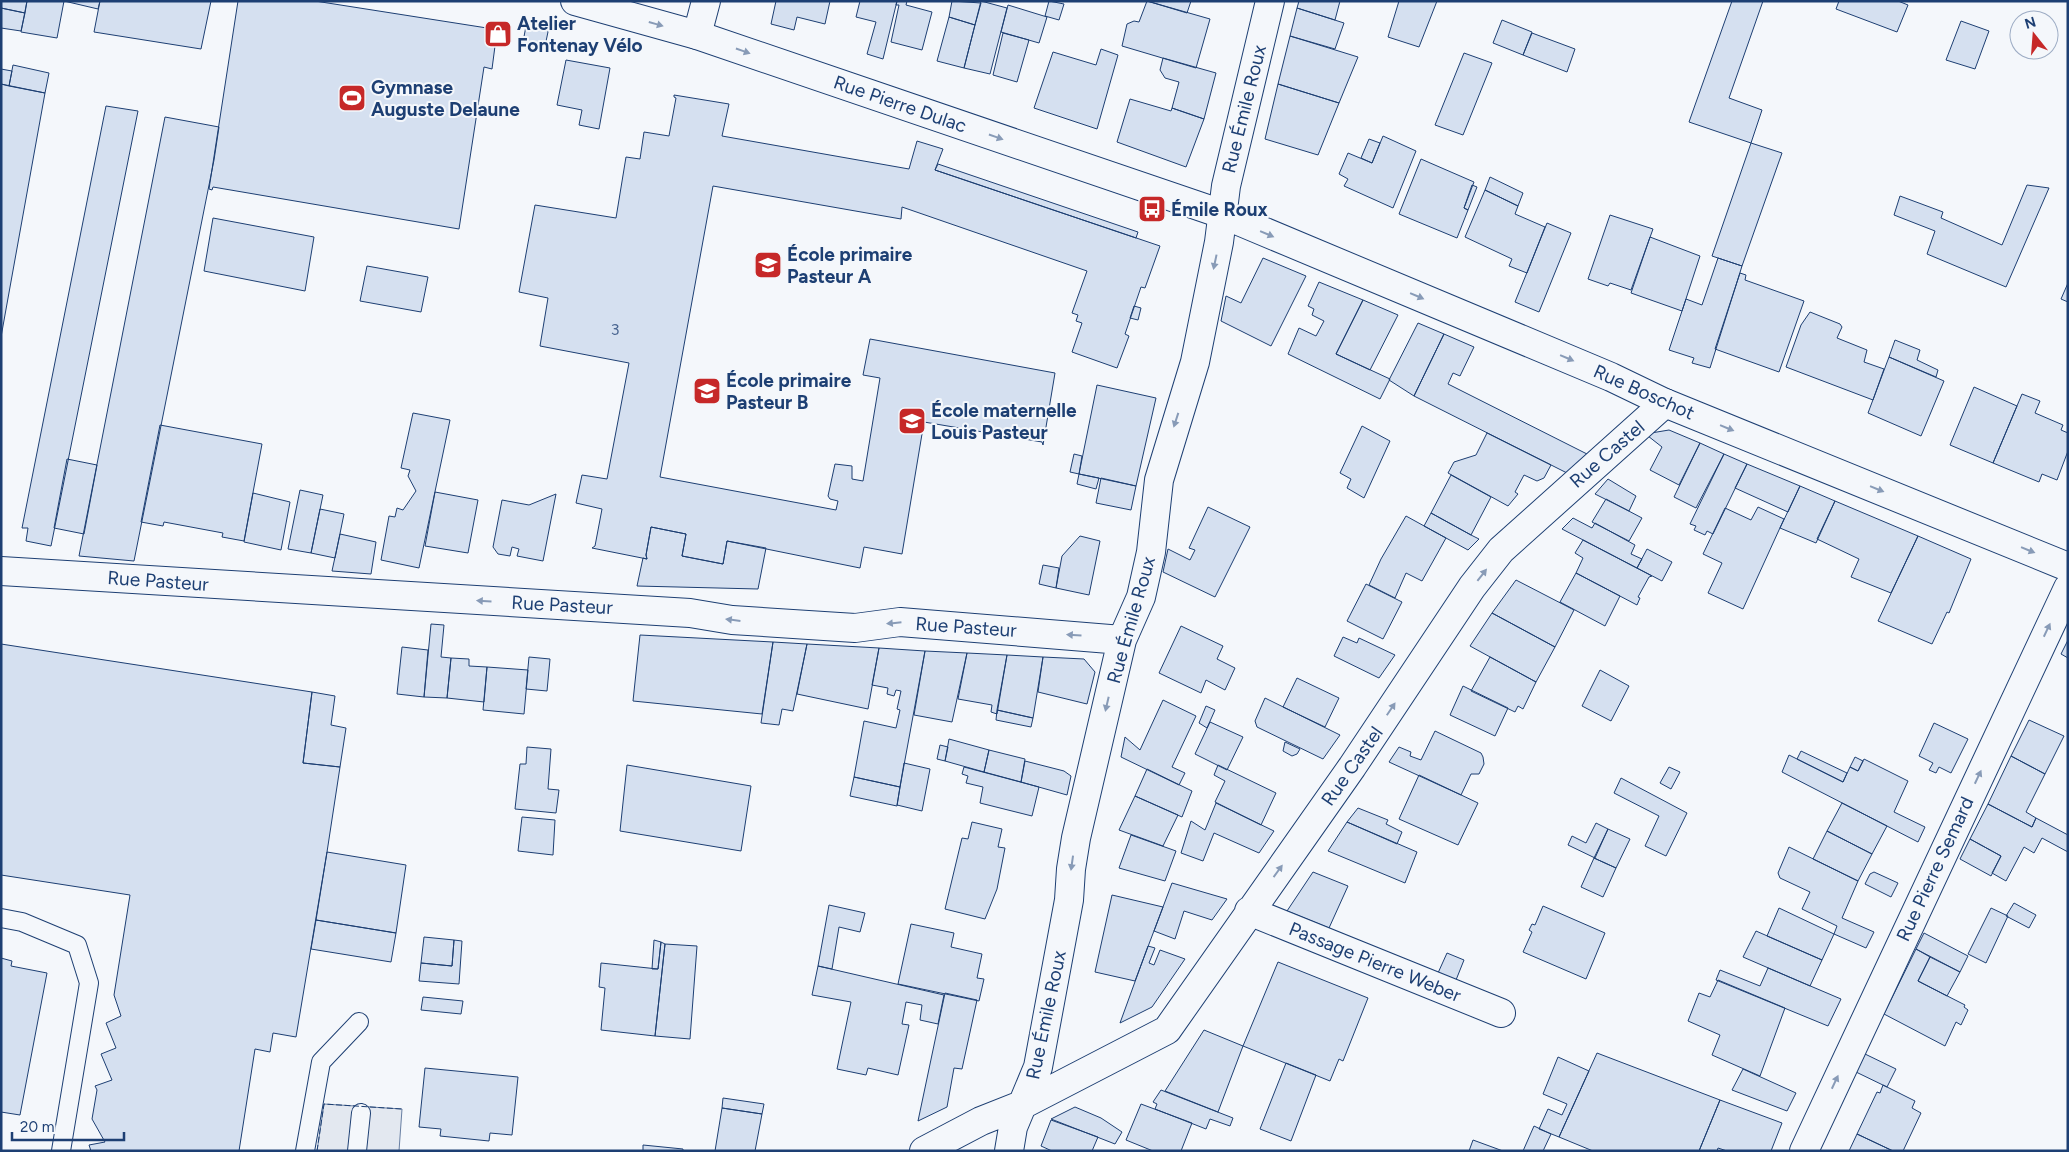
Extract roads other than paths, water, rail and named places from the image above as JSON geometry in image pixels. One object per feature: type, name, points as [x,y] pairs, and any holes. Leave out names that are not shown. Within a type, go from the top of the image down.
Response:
[{"type":"street","name":"Rue Pierre Dulac","points":[[575,1],[696,35],[1222,214]]},
{"type":"street","points":[[696,35],[706,1]]},
{"type":"street","name":"Rue Émile Roux","points":[[1009,1151],[1013,1127],[1038,1067],[1069,900],[1076,838],[1122,640],[1141,597],[1151,552],[1159,480],[1195,362],[1219,242],[1226,186],[1270,1]]},
{"type":"street","name":"Rue Boschot","points":[[1222,214],[1611,377],[1665,403],[2068,567]]},
{"type":"street","name":"Rue Castel","points":[[924,1151],[981,1122],[1024,1104],[1167,1030],[1352,767],[1472,587],[1500,550],[1665,403]]},
{"type":"street","name":"Rue Pasteur","points":[[1,571],[672,612],[732,620],[855,628],[900,622],[1122,640]]},
{"type":"street","name":"Rue Pierre Semard","points":[[1804,1151],[2068,588]]},
{"type":"street","name":"Passage Pierre Weber","points":[[1249,911],[1501,1012]]},
{"type":"lane","points":[[1,918],[22,922],[77,945],[89,983],[61,1151]]},
{"type":"lane","points":[[305,1151],[322,1062],[359,1022]]},
{"type":"lane","points":[[357,1151],[362,1113]]},
{"type":"place","name":"Atelier Fontenay Vélo","points":[[498,34]]},
{"type":"place","name":"Gymnase Auguste Delaune","points":[[352,98]]},
{"type":"place","name":"Émile Roux","points":[[1152,209]]},
{"type":"place","name":"École primaire Pasteur A","points":[[768,265]]},
{"type":"place","name":"École primaire Pasteur B","points":[[707,391]]},
{"type":"place","name":"École maternelle Louis Pasteur","points":[[912,421]]}]
